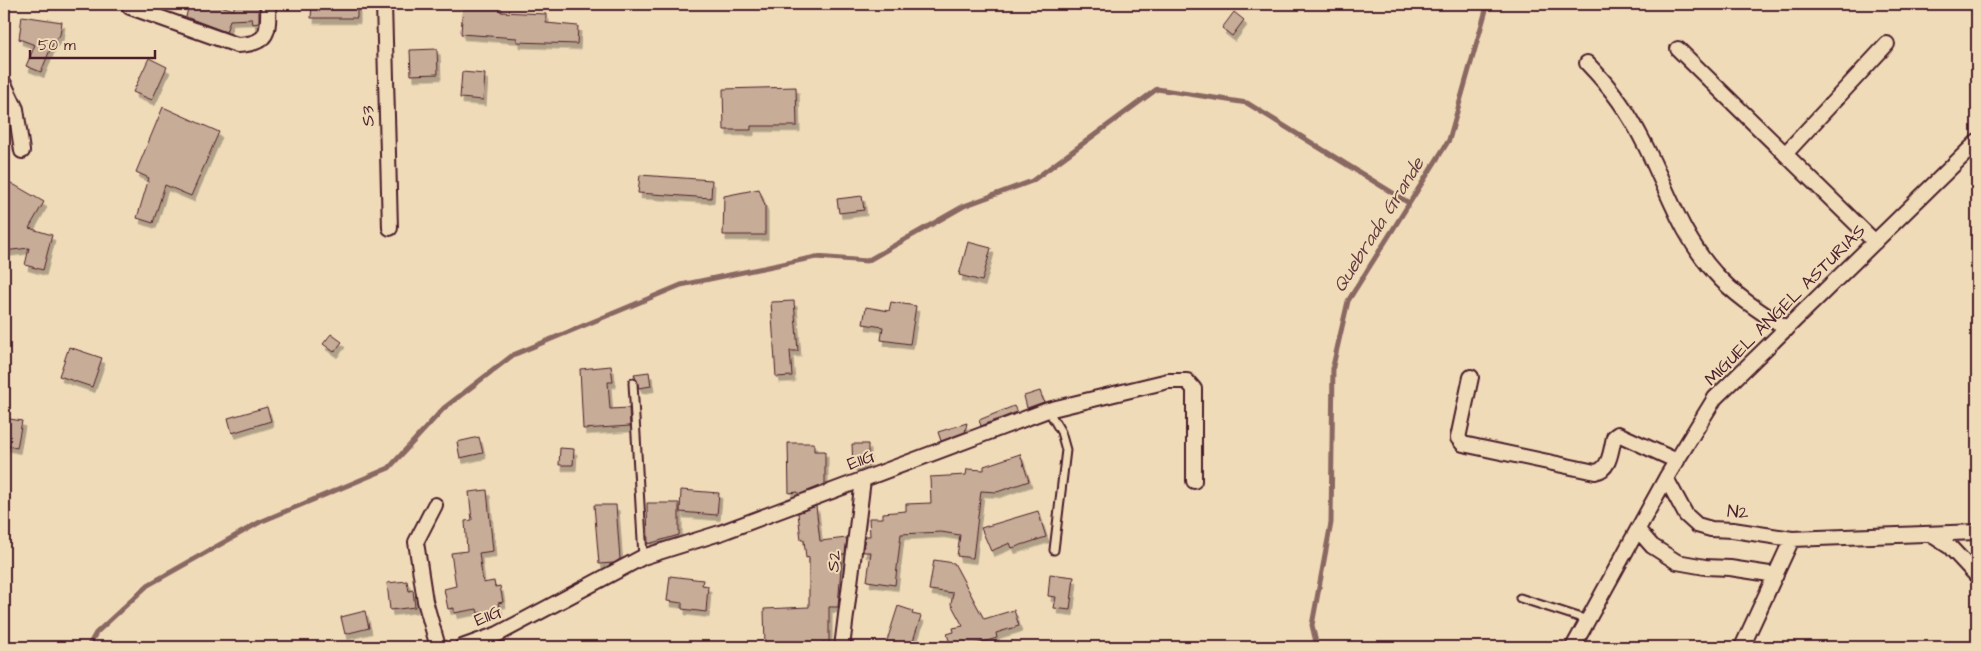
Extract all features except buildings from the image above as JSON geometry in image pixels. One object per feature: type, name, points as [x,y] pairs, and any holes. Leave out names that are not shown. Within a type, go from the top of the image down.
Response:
[{"type":"street","points":[[130,7],[237,45],[252,44],[262,40],[269,28],[268,4]]},
{"type":"street","name":"S3","points":[[384,4],[390,228]]},
{"type":"street","points":[[1785,154],[1887,44]]},
{"type":"street","points":[[1678,49],[1874,242]]},
{"type":"street","points":[[1587,63],[1614,91],[1630,117],[1675,211],[1714,272],[1741,298],[1787,328]]},
{"type":"street","points":[[4,84],[16,109],[22,152]]},
{"type":"street","name":"MIGUEL ANGEL ASTURIAS","points":[[1574,647],[1666,478],[1715,398],[1977,142]]},
{"type":"street","points":[[1471,377],[1458,438],[1463,444],[1595,472],[1602,471],[1606,467],[1614,437],[1618,434],[1677,461]]},
{"type":"street","name":"E11G","points":[[463,646],[498,634],[643,557],[720,532],[1048,410],[1168,381],[1187,381],[1194,389],[1194,481]]},
{"type":"street","name":"N2","points":[[1666,478],[1686,515],[1697,525],[1710,529],[1733,530],[1792,539],[1977,532]]},
{"type":"street","name":"S2","points":[[842,647],[863,480]]},
{"type":"street","points":[[435,505],[416,542],[425,601],[438,647]]},
{"type":"street","points":[[1638,530],[1652,546],[1677,562],[1776,575]]},
{"type":"street","points":[[1930,534],[1950,547],[1977,576]]},
{"type":"street","points":[[1742,647],[1792,539]]},
{"type":"lane","points":[[633,383],[643,557]]},
{"type":"lane","points":[[1048,410],[1061,432],[1066,450],[1054,550]]},
{"type":"lane","points":[[1520,598],[1588,620]]},
{"type":"waterway","name":"Quebrada Grande","points":[[1317,647],[1312,625],[1331,523],[1333,366],[1348,301],[1449,140],[1489,4]]},
{"type":"waterway","points":[[88,647],[96,633],[148,585],[260,522],[389,468],[444,408],[513,355],[681,285],[816,257],[867,261],[964,206],[1032,181],[1157,89],[1247,103],[1409,203]]}]
